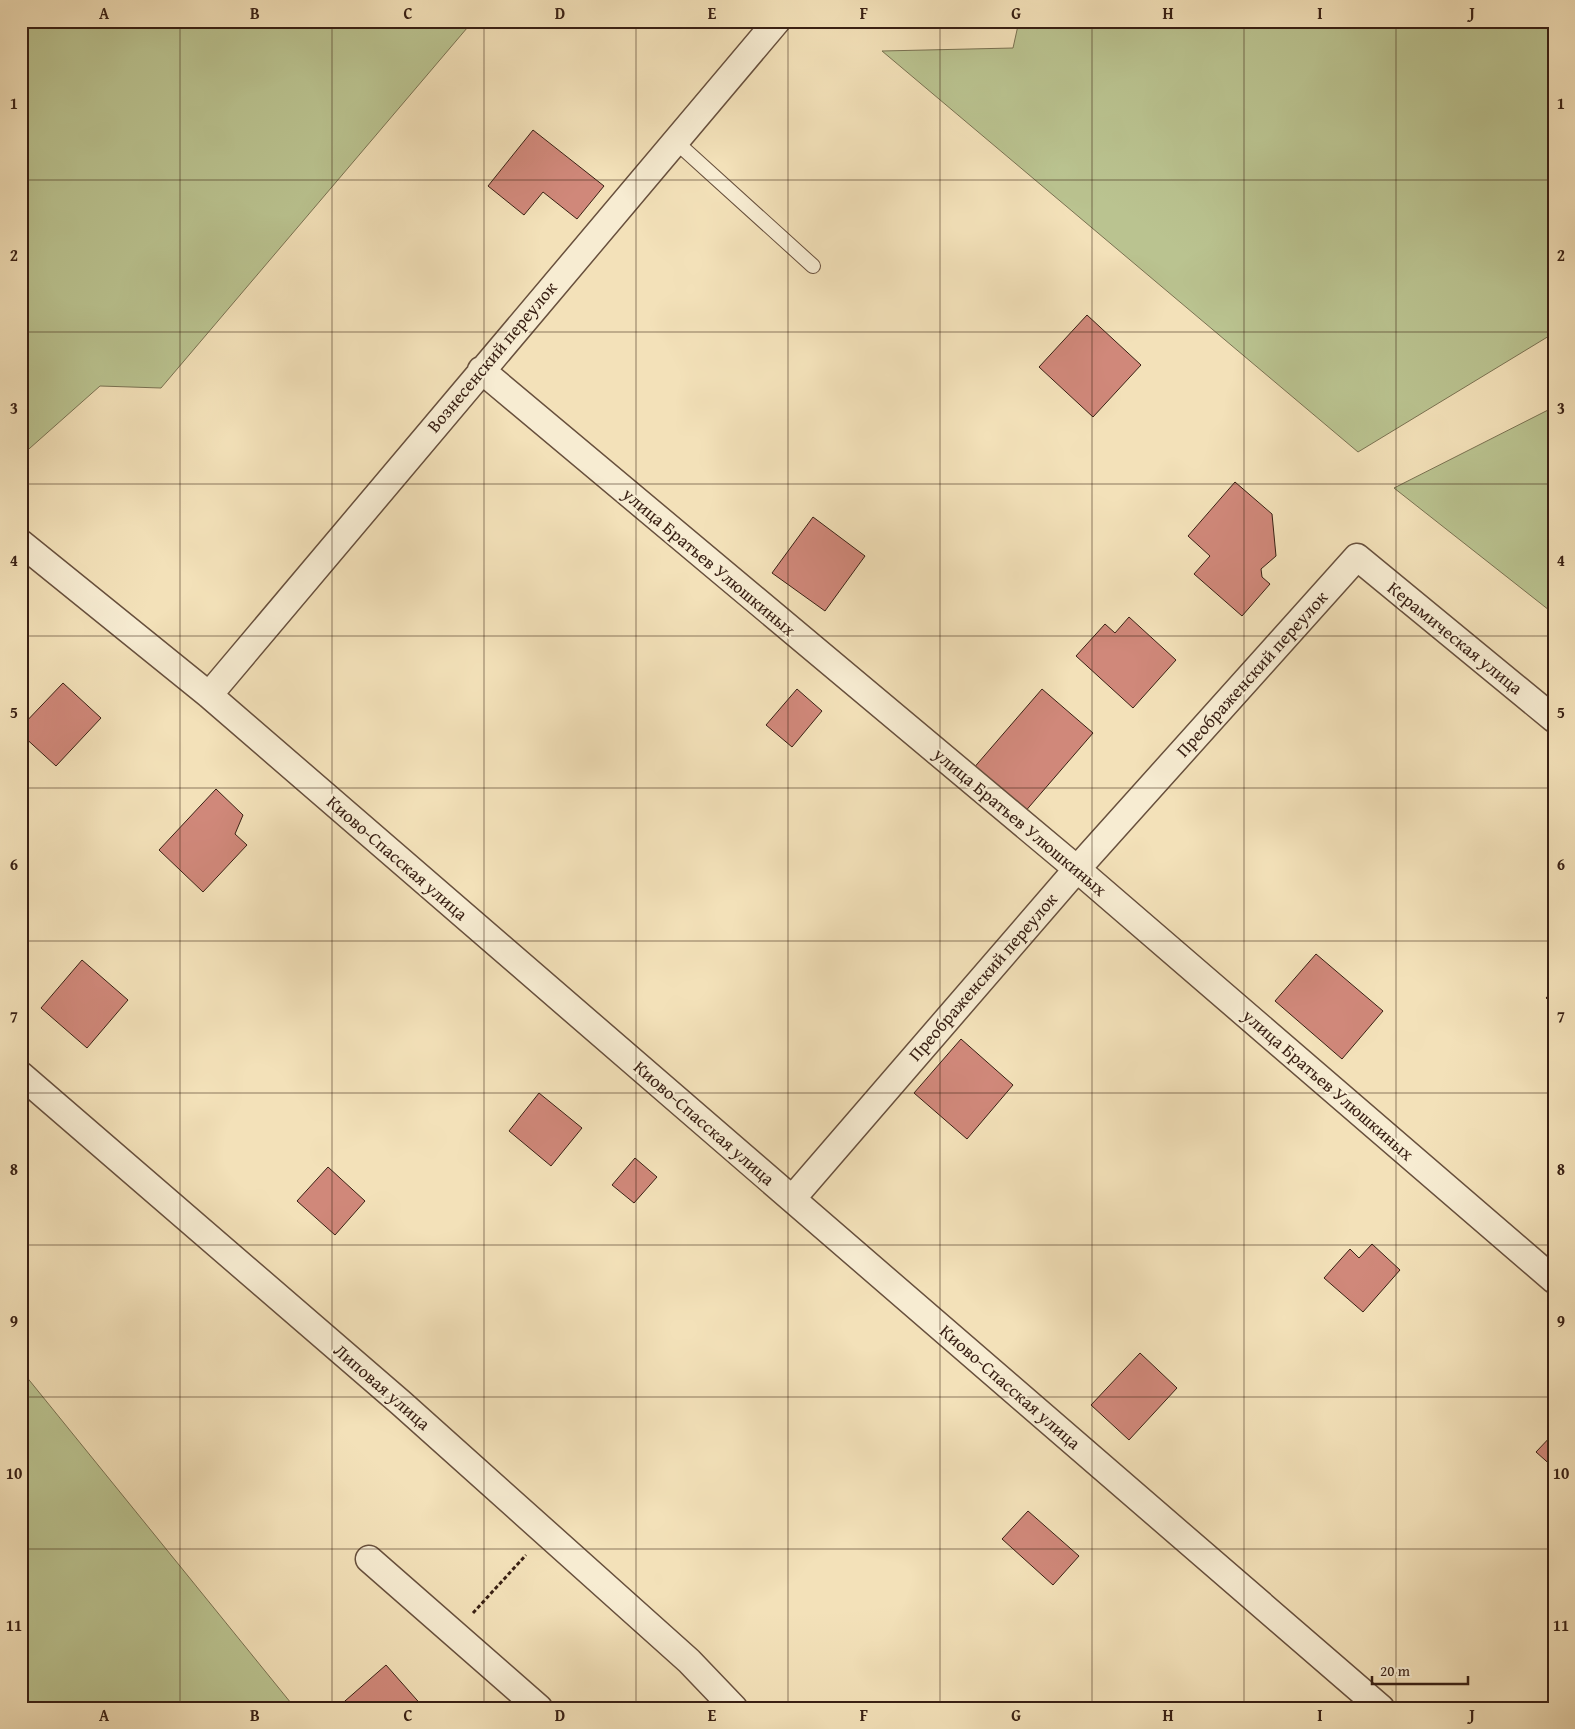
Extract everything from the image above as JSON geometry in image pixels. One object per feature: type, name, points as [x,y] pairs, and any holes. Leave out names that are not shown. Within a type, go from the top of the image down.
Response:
[{"type":"street","name":"Вознесенский переулок","points":[[209,695],[776,21]]},
{"type":"street","name":"улица Братьев Улюшкиных","points":[[481,370],[1077,870],[1554,1280]]},
{"type":"street","name":"Киово-Спасская улица","points":[[21,543],[209,695],[1382,1708]]},
{"type":"street","name":"Преображенский переулок","points":[[792,1199],[1077,870],[1357,556]]},
{"type":"street","name":"Керамическая улица","points":[[1357,556],[1554,719]]},
{"type":"street","name":"Липовая улица","points":[[21,1075],[401,1403],[689,1661],[734,1708]]},
{"type":"street","points":[[369,1559],[539,1708]]},
{"type":"lane","points":[[675,142],[813,266]]},
{"type":"path","points":[[454,1634],[546,1533]]},
{"type":"path","points":[[21,1697],[33,1708]]},
{"type":"green space","points":[[21,21],[473,21],[161,388],[100,386],[21,456]]},
{"type":"green space","points":[[1019,21],[1554,21],[1554,333],[1358,452],[882,51],[1013,48]]},
{"type":"green space","points":[[1554,407],[1554,614],[1394,488]]},
{"type":"green space","points":[[21,1370],[295,1708],[21,1708]]},
{"type":"building","points":[[533,130],[604,186],[577,219],[543,192],[524,215],[488,186]]},
{"type":"building","points":[[1087,315],[1141,365],[1093,417],[1039,367]]},
{"type":"building","points":[[1235,482],[1272,514],[1276,556],[1261,569],[1262,577],[1270,584],[1242,616],[1194,574],[1210,556],[1188,536]]},
{"type":"building","points":[[813,517],[865,556],[825,611],[772,573]]},
{"type":"building","points":[[1129,617],[1176,660],[1133,708],[1076,656],[1105,624],[1115,633]]},
{"type":"building","points":[[63,683],[101,718],[56,766],[21,734],[21,727]]},
{"type":"building","points":[[797,689],[822,711],[792,747],[766,725]]},
{"type":"building","points":[[1042,689],[1093,733],[1023,814],[972,770]]},
{"type":"building","points":[[216,789],[243,815],[235,834],[247,845],[203,892],[159,850]]},
{"type":"building","points":[[1316,954],[1383,1011],[1342,1059],[1275,1001]]},
{"type":"building","points":[[82,960],[128,1000],[87,1048],[41,1008]]},
{"type":"building","points":[[1554,989],[1554,1004],[1546,998]]},
{"type":"building","points":[[961,1039],[1013,1085],[967,1139],[914,1093]]},
{"type":"building","points":[[539,1093],[582,1128],[551,1166],[509,1131]]},
{"type":"building","points":[[635,1158],[657,1177],[634,1203],[612,1185]]},
{"type":"building","points":[[328,1167],[365,1201],[335,1235],[297,1201]]},
{"type":"building","points":[[1372,1244],[1400,1270],[1363,1312],[1324,1278],[1350,1249],[1359,1258]]},
{"type":"building","points":[[1140,1353],[1177,1388],[1129,1440],[1091,1405]]},
{"type":"building","points":[[1554,1433],[1554,1468],[1536,1452]]},
{"type":"building","points":[[1028,1511],[1079,1556],[1053,1585],[1002,1539]]},
{"type":"building","points":[[386,1665],[424,1708],[337,1708]]}]
